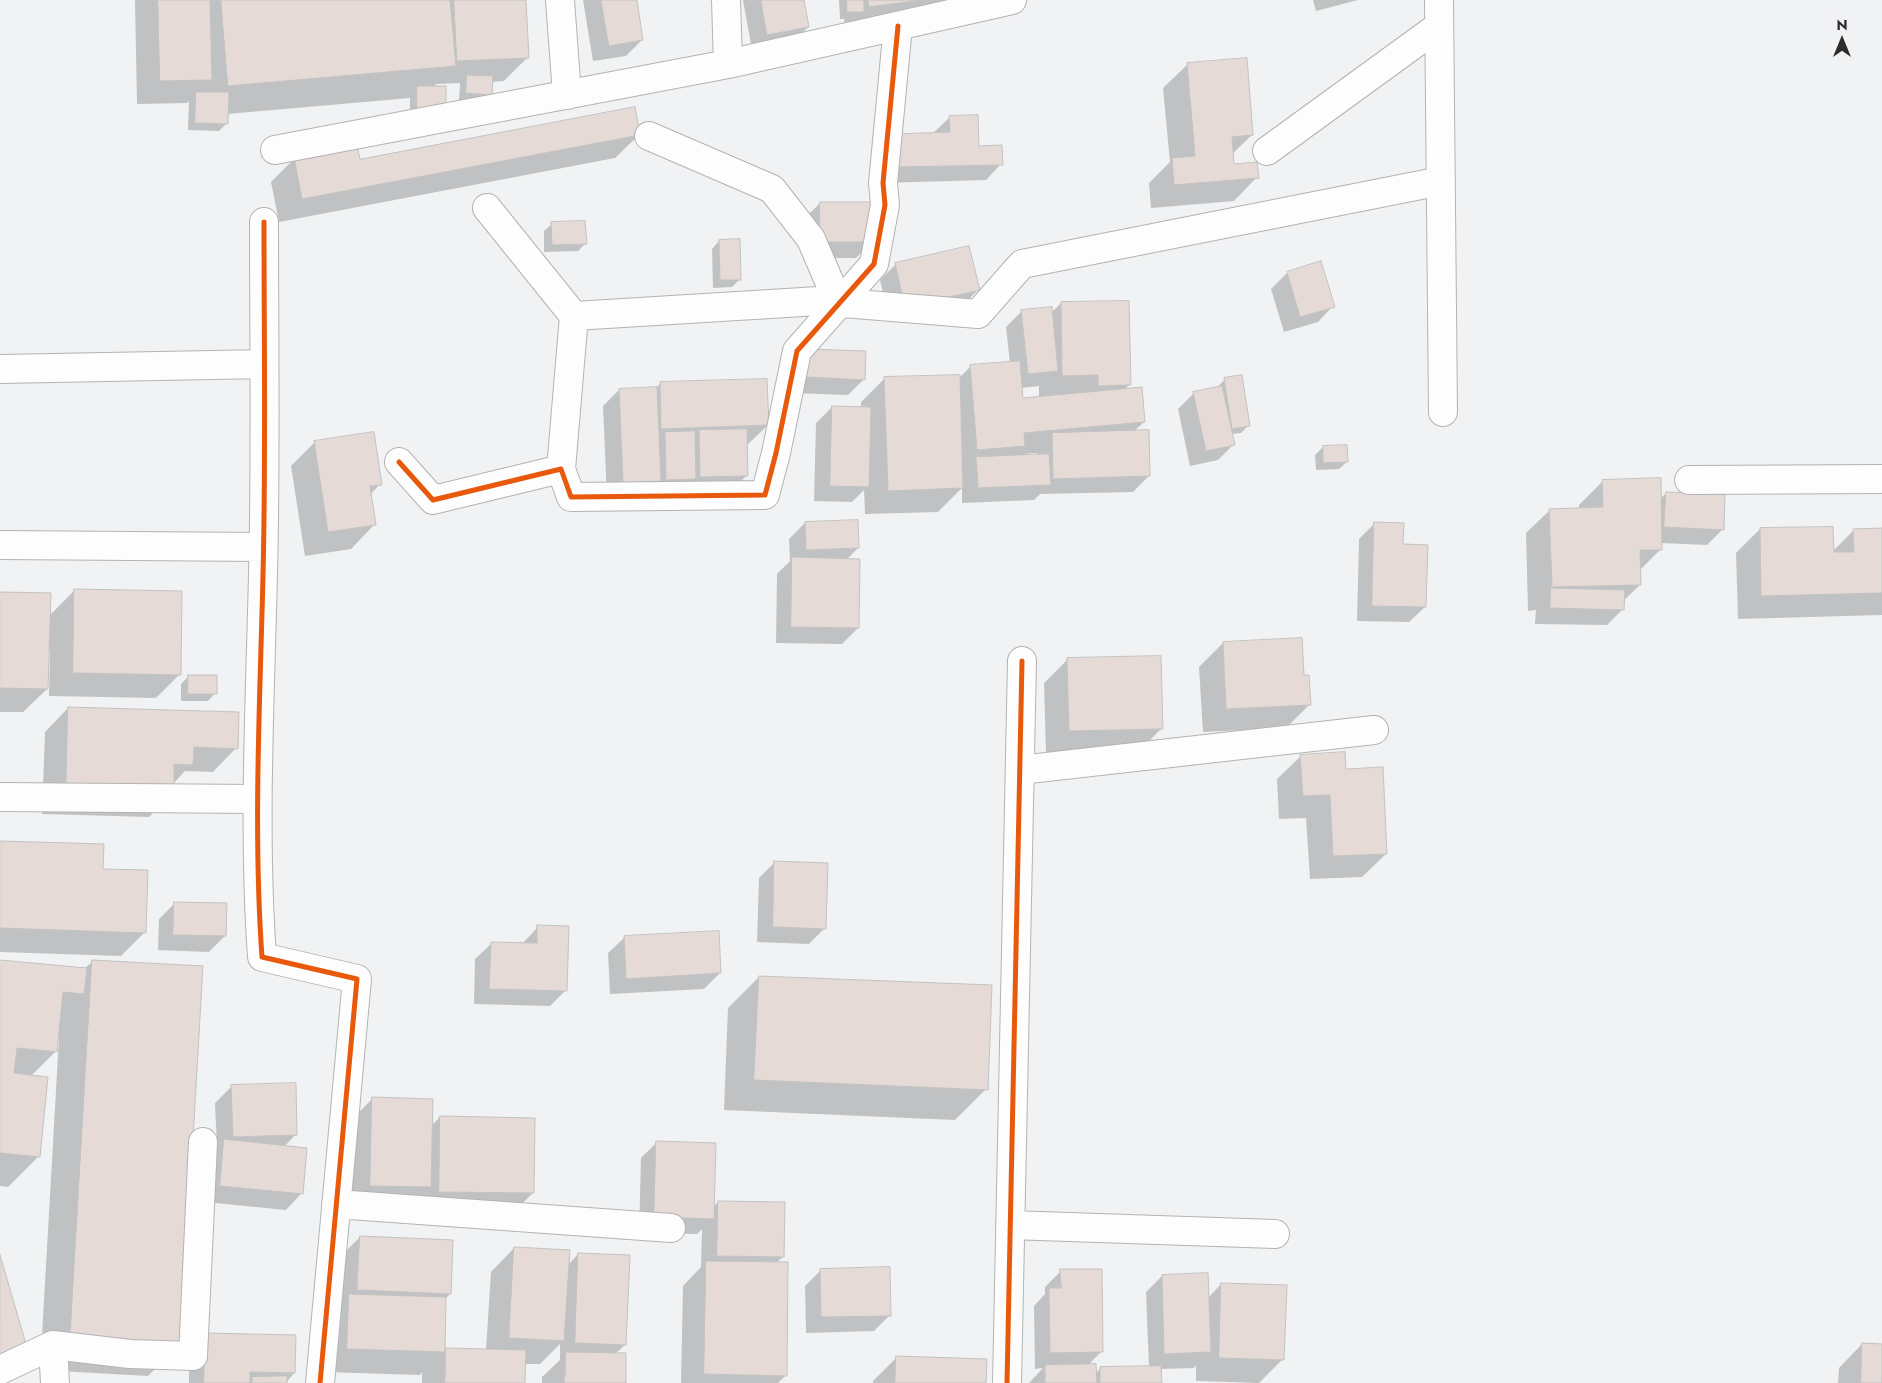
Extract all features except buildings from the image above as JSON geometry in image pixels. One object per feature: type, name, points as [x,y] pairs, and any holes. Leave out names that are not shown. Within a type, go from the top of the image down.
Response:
[{"type":"street","points":[[560,0],[567,95]]},
{"type":"street","points":[[726,0],[728,64]]},
{"type":"street","points":[[275,150],[728,64],[1012,0]]},
{"type":"street","points":[[1267,151],[1439,13]]},
{"type":"street","points":[[1439,13],[1443,412]]},
{"type":"street","points":[[487,208],[574,316],[561,469],[571,497],[765,495],[776,453],[797,351],[838,302],[874,264],[886,205],[883,182],[898,26]]},
{"type":"street","points":[[649,136],[772,189],[811,239],[838,302]]},
{"type":"street","points":[[574,316],[819,301],[978,314],[1022,264],[1441,182]]},
{"type":"street","points":[[264,222],[263,547],[258,799],[262,957],[357,979],[320,1383]]},
{"type":"street","points":[[0,369],[264,364]]},
{"type":"street","points":[[399,462],[433,500],[561,469]]},
{"type":"street","points":[[1689,480],[1882,479]]},
{"type":"street","points":[[0,546],[263,547]]},
{"type":"street","points":[[1007,1383],[1022,662]]},
{"type":"street","points":[[1020,770],[1374,730]]},
{"type":"street","points":[[0,797],[258,799]]},
{"type":"street","points":[[0,1370],[53,1345],[130,1354],[193,1356],[203,1142]]},
{"type":"street","points":[[336,1204],[672,1228]]},
{"type":"street","points":[[1010,1225],[1275,1234]]},
{"type":"street","points":[[53,1345],[55,1383]]},
{"type":"cycle path","points":[[399,462],[433,500],[561,469],[571,497],[765,495],[776,453],[797,351],[874,264],[885,205],[883,183],[898,26]]},
{"type":"cycle path","points":[[264,222],[264,487],[258,814],[259,909],[262,957],[357,979],[320,1383]]},
{"type":"cycle path","points":[[1007,1383],[1022,661]]}]
